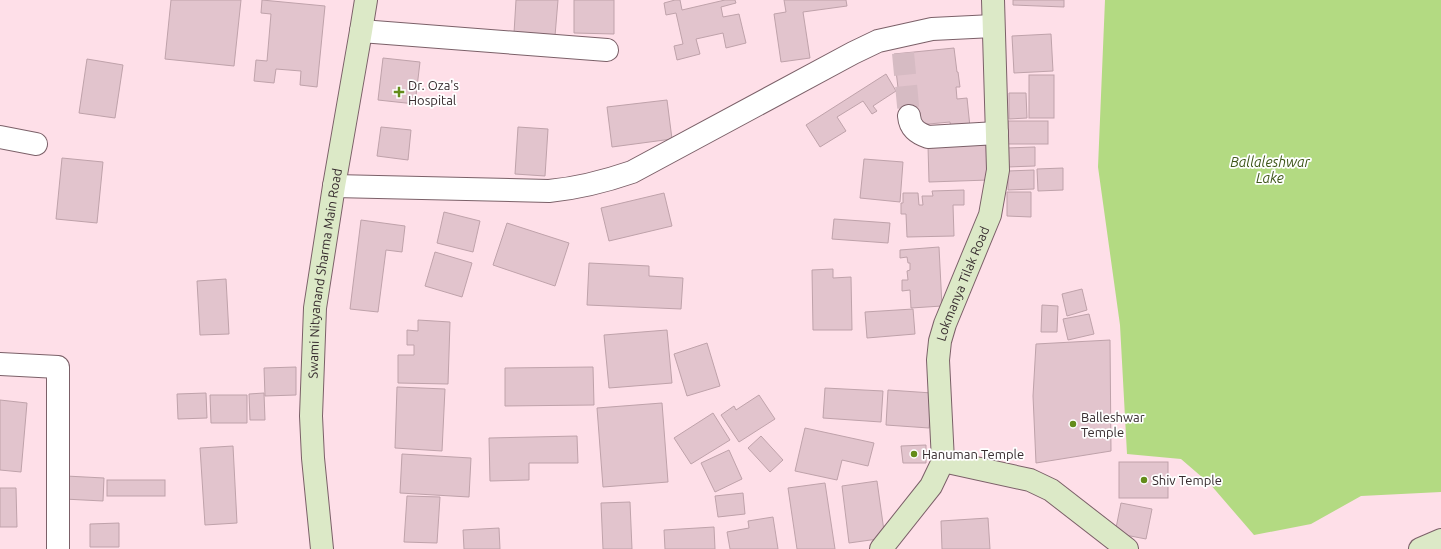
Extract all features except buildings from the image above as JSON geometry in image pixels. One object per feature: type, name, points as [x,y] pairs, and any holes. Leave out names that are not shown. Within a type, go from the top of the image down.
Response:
[{"type":"street","name":"Swami Nityanand Sharma Main Road","points":[[322,549],[312,451],[311,416],[315,308],[366,0]]},
{"type":"street","name":"Lokmanya Tilak Road","points":[[881,549],[931,486],[943,461],[938,360],[940,341],[945,324],[990,215],[998,170],[993,0]]},
{"type":"street","points":[[334,186],[549,191],[578,188],[604,182],[632,172],[878,41],[902,44],[932,29],[993,26]]},
{"type":"street","points":[[361,31],[607,50]]},
{"type":"street","points":[[909,116],[910,123],[919,134],[928,137],[997,133]]},
{"type":"street","points":[[0,137],[36,144]]},
{"type":"street","points":[[0,364],[58,367],[58,549]]},
{"type":"street","points":[[943,461],[1030,480],[1051,490],[1128,549]]},
{"type":"street","points":[[1420,549],[1441,540]]},
{"type":"water","name":"Ballaleshwar Lake","points":[[1105,0],[1441,0],[1441,492],[1361,496],[1311,524],[1254,535],[1210,484],[1181,459],[1127,454],[1120,325],[1098,167]]},
{"type":"tunnel","points":[[903,53],[909,116]]},
{"type":"place","name":"Dr. Oza's Hospital","points":[[399,92]]},
{"type":"place","name":"Balleshwar Temple","points":[[1073,424]]},
{"type":"place","name":"Hanuman Temple","points":[[914,454]]},
{"type":"place","name":"Shiv Temple","points":[[1144,480]]}]
